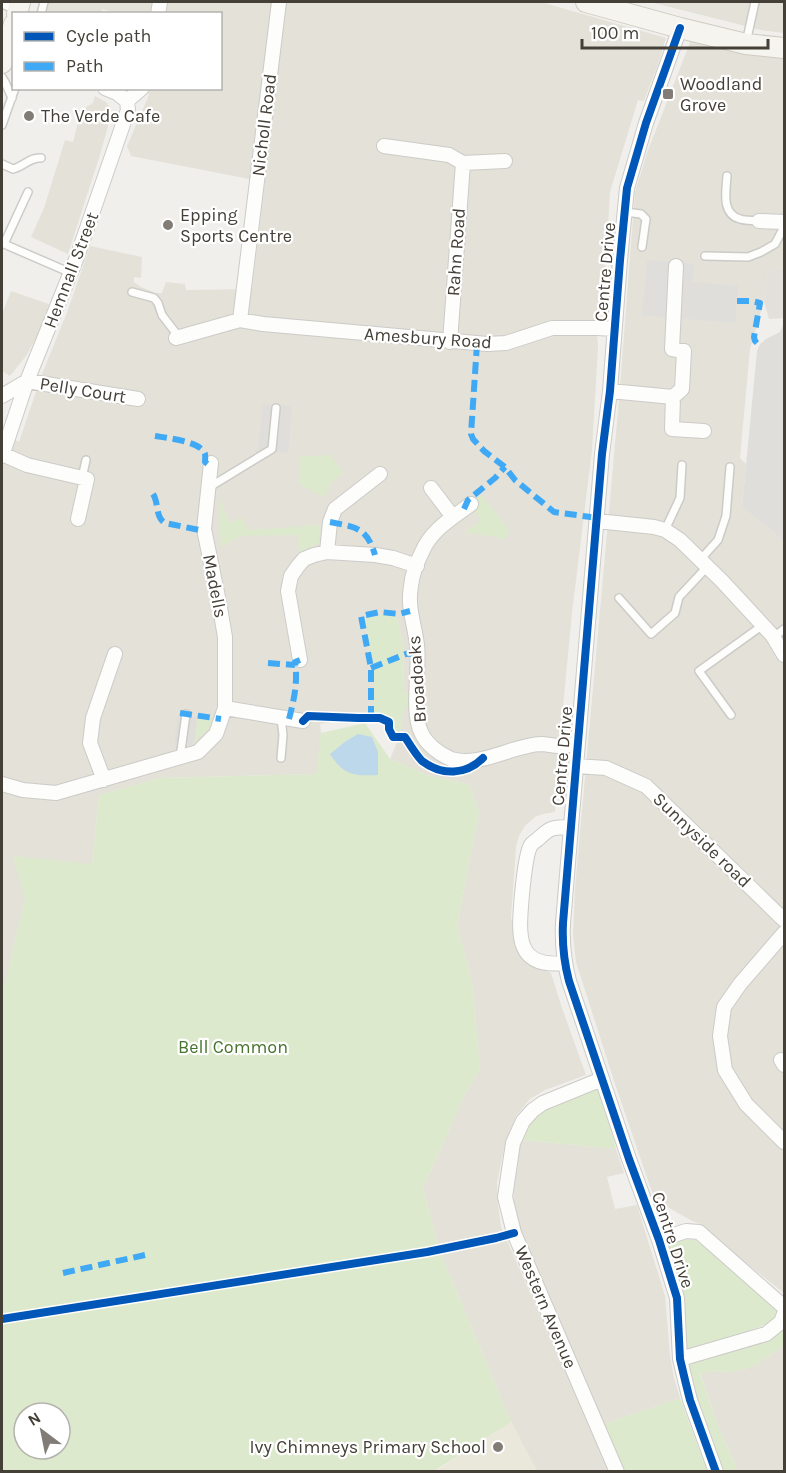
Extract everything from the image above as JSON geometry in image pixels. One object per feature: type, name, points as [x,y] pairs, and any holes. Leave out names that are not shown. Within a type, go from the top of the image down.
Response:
[{"type":"street","name":"Nicholl Road","points":[[240,320],[279,2]]},
{"type":"street","points":[[586,2],[608,5],[680,28],[746,44],[784,48]]},
{"type":"street","points":[[2,62],[12,23]]},
{"type":"street","name":"Centre Drive","points":[[680,28],[627,188],[610,392],[602,454],[562,940],[569,981],[677,1298],[680,1359],[690,1400],[716,1472]]},
{"type":"street","points":[[110,90],[128,101],[140,90]]},
{"type":"street","name":"Hemnall Street","points":[[2,455],[7,425],[71,273],[128,110],[128,101]]},
{"type":"street","points":[[384,146],[449,154],[463,163],[505,162]]},
{"type":"street","name":"Rahn Road","points":[[450,342],[463,163]]},
{"type":"street","points":[[759,221],[784,222]]},
{"type":"street","points":[[676,266],[672,350],[684,351],[682,389],[674,397],[672,429],[704,431]]},
{"type":"street","points":[[178,338],[240,320]]},
{"type":"street","name":"Amesbury Road","points":[[240,320],[487,344],[506,343],[552,328],[614,329]]},
{"type":"street","points":[[2,396],[27,381]]},
{"type":"street","name":"Pelly Court","points":[[27,381],[138,399]]},
{"type":"street","points":[[610,392],[674,397]]},
{"type":"street","points":[[2,455],[27,465],[87,479],[78,519]]},
{"type":"street","name":"Madells","points":[[2,784],[22,790],[56,793],[198,752],[216,734],[225,708],[225,637],[204,529],[211,463]]},
{"type":"street","points":[[327,552],[330,522],[335,508],[380,474]]},
{"type":"street","points":[[431,488],[453,516]]},
{"type":"street","name":"Broadoaks","points":[[471,504],[453,516],[430,537],[422,551],[411,587],[410,613],[417,644],[417,720],[421,732],[426,741],[442,754],[452,759],[468,761],[541,744],[559,746],[578,744]]},
{"type":"street","points":[[597,521],[654,527],[665,530],[680,540],[763,625],[779,633],[784,655]]},
{"type":"street","points":[[300,660],[288,591],[291,576],[304,560],[327,552],[375,555],[417,566]]},
{"type":"street","points":[[104,780],[90,743],[93,718],[115,654]]},
{"type":"street","points":[[225,708],[303,721]]},
{"type":"street","name":"Sunnyside road","points":[[576,766],[606,768],[646,786],[784,920]]},
{"type":"street","points":[[565,963],[550,965],[533,958],[527,953],[519,930],[523,878],[531,845],[550,828],[571,827]]},
{"type":"street","points":[[784,933],[740,984],[724,1007],[720,1036],[725,1070],[746,1104],[784,1142]]},
{"type":"street","name":"Western Avenue","points":[[602,1079],[543,1103],[523,1121],[513,1143],[505,1197],[514,1233],[617,1472]]},
{"type":"street","points":[[659,1240],[686,1231],[699,1232],[784,1307]]},
{"type":"street","points":[[680,1359],[765,1334],[781,1322],[784,1314]]},
{"type":"lane","points":[[746,44],[755,2]]},
{"type":"lane","points":[[2,77],[12,99]]},
{"type":"lane","points":[[2,125],[14,90]]},
{"type":"lane","points":[[2,164],[13,169],[35,157],[41,158]]},
{"type":"lane","points":[[727,176],[725,204],[730,213],[738,219],[759,221]]},
{"type":"lane","points":[[28,192],[4,244],[71,273]]},
{"type":"lane","points":[[625,212],[641,213],[646,219],[642,247]]},
{"type":"lane","points":[[705,256],[748,257],[775,244],[784,227]]},
{"type":"lane","points":[[132,292],[154,298],[162,315],[178,338]]},
{"type":"lane","points":[[207,488],[272,449],[276,408]]},
{"type":"lane","points":[[82,478],[86,460]]},
{"type":"lane","points":[[665,530],[680,498],[682,465]]},
{"type":"lane","points":[[619,598],[651,634],[675,613],[679,597],[718,540],[726,516],[730,467]]},
{"type":"lane","points":[[731,715],[699,671],[763,625]]},
{"type":"lane","points":[[180,758],[186,714]]},
{"type":"lane","points":[[280,718],[283,735],[281,758]]},
{"type":"shaded area","points":[[47,2],[154,2],[152,12],[112,12],[102,9],[101,12],[44,12]]},
{"type":"shaded area","points":[[168,2],[541,2],[666,38],[644,101],[638,100],[610,192],[602,296],[596,313],[598,347],[592,450],[572,613],[555,812],[535,817],[525,826],[516,847],[511,917],[518,948],[531,964],[551,973],[586,1075],[545,1090],[530,1099],[516,1116],[504,1148],[497,1183],[501,1227],[609,1471],[537,1471],[511,1422],[440,1252],[423,1188],[465,1094],[480,1069],[472,980],[457,926],[479,812],[469,784],[427,775],[390,759],[400,735],[408,692],[403,692],[404,651],[397,617],[384,614],[364,619],[374,671],[374,715],[320,724],[317,774],[160,778],[99,795],[92,864],[25,900],[5,984],[2,986],[2,433],[19,442],[90,246],[142,257],[141,278],[134,277],[134,282],[156,293],[162,293],[166,282],[185,284],[186,290],[252,289],[265,182],[131,156],[127,146],[150,90],[222,90],[222,12],[165,12]]},
{"type":"shaded area","points":[[650,2],[784,2],[784,33],[761,30]]},
{"type":"shaded area","points":[[691,40],[784,59],[784,267],[768,272],[764,301],[750,349],[740,458],[746,464],[742,507],[784,541],[784,1293],[700,1224],[659,1202],[652,1192],[576,962],[573,935],[575,888],[619,400],[635,192],[647,153]]},
{"type":"shaded area","points":[[95,96],[106,102],[111,109],[111,116],[68,254],[31,237],[44,208],[65,140],[73,142],[81,110],[93,103]]},
{"type":"shaded area","points":[[647,260],[694,264],[692,282],[738,286],[735,323],[642,315]]},
{"type":"shaded area","points":[[784,267],[784,318],[769,319],[764,301],[768,272]]},
{"type":"shaded area","points":[[11,291],[49,304],[39,333],[26,356],[10,376],[2,371],[2,314]]},
{"type":"shaded area","points":[[784,323],[784,541],[742,507],[757,351],[766,339],[780,332]]},
{"type":"shaded area","points":[[262,404],[292,406],[288,453],[258,451]]},
{"type":"shaded area","points":[[178,716],[197,718],[192,745],[174,742]]},
{"type":"shaded area","points":[[521,1140],[616,1149],[624,1173],[607,1177],[615,1209],[637,1205],[665,1296],[670,1355],[680,1398],[604,1424],[519,1226],[514,1208],[514,1190]]},
{"type":"shaded area","points":[[784,1346],[784,1471],[738,1471],[718,1426],[700,1373],[731,1372],[752,1367]]},
{"type":"shaded area","name":"Ivy Chimneys Primary School","points":[[511,1422],[537,1471],[434,1472]]},
{"type":"green space","points":[[330,455],[344,473],[331,482],[324,497],[299,484],[299,457]]},
{"type":"green space","points":[[482,495],[509,530],[506,539],[465,532],[481,520],[474,510],[472,501]]},
{"type":"green space","points":[[220,497],[229,523],[242,518],[249,530],[319,525],[319,543],[299,553],[297,535],[240,536],[221,548]]},
{"type":"green space","points":[[384,614],[397,617],[404,651],[403,692],[408,692],[400,735],[395,734],[392,724],[386,717],[374,715],[374,671],[364,619]]},
{"type":"green space","points":[[197,718],[214,720],[211,727],[192,745],[195,738]]},
{"type":"green space","name":"Bell Common","points":[[365,723],[390,759],[427,775],[469,784],[479,812],[457,926],[472,980],[480,1069],[465,1094],[423,1188],[440,1252],[511,1422],[434,1471],[2,1471],[2,986],[5,983],[25,900],[13,856],[92,864],[99,795],[160,778],[316,774],[321,733]]},
{"type":"green space","points":[[592,1088],[598,1090],[602,1095],[616,1149],[521,1140],[529,1119],[537,1110]]},
{"type":"green space","points":[[683,1239],[695,1240],[784,1307],[776,1321],[686,1353],[666,1245]]},
{"type":"green space","points":[[784,1324],[784,1346],[752,1367],[731,1372],[711,1371],[700,1374],[718,1426],[738,1471],[722,1471],[695,1398],[689,1370],[691,1361]]},
{"type":"green space","points":[[680,1398],[707,1471],[625,1471],[604,1424]]},
{"type":"water","points":[[358,734],[372,737],[378,752],[378,775],[356,775],[345,771],[330,754]]},
{"type":"marked path","points":[[737,301],[760,303],[754,337],[757,343]]},
{"type":"marked path","points":[[477,344],[471,434],[473,439],[505,467],[515,480],[554,512],[598,518]]},
{"type":"marked path","points":[[155,436],[182,441],[201,448],[205,453],[205,462],[210,466]]},
{"type":"marked path","points":[[464,509],[468,500],[505,467]]},
{"type":"marked path","points":[[153,494],[158,514],[165,523],[204,531]]},
{"type":"marked path","points":[[330,522],[359,530],[368,539],[375,555]]},
{"type":"marked path","points":[[371,718],[371,668],[361,616],[380,612],[399,614],[410,611]]},
{"type":"marked path","points":[[371,668],[406,654],[417,653]]},
{"type":"marked path","points":[[289,719],[295,691],[295,662],[300,660]]},
{"type":"marked path","points":[[268,663],[295,665]]},
{"type":"marked path","points":[[180,713],[221,719]]},
{"type":"marked path","points":[[63,1273],[145,1255]]},
{"type":"cycle path","points":[[680,28],[646,123],[627,188],[610,391],[602,454],[563,938],[569,981],[677,1298],[680,1359],[690,1400],[716,1472]]},
{"type":"cycle path","points":[[303,721],[308,716],[380,718],[389,722],[389,729],[393,737],[405,737],[422,761],[446,771],[454,772],[469,768],[483,758]]},
{"type":"cycle path","points":[[2,1319],[427,1252],[514,1233]]},
{"type":"place","name":"Woodland Grove","points":[[668,94]]},
{"type":"place","name":"The Verde Cafe","points":[[29,116]]},
{"type":"place","name":"Epping Sports Centre","points":[[168,225]]},
{"type":"place","name":"Ivy Chimneys Primary School","points":[[498,1447]]}]
